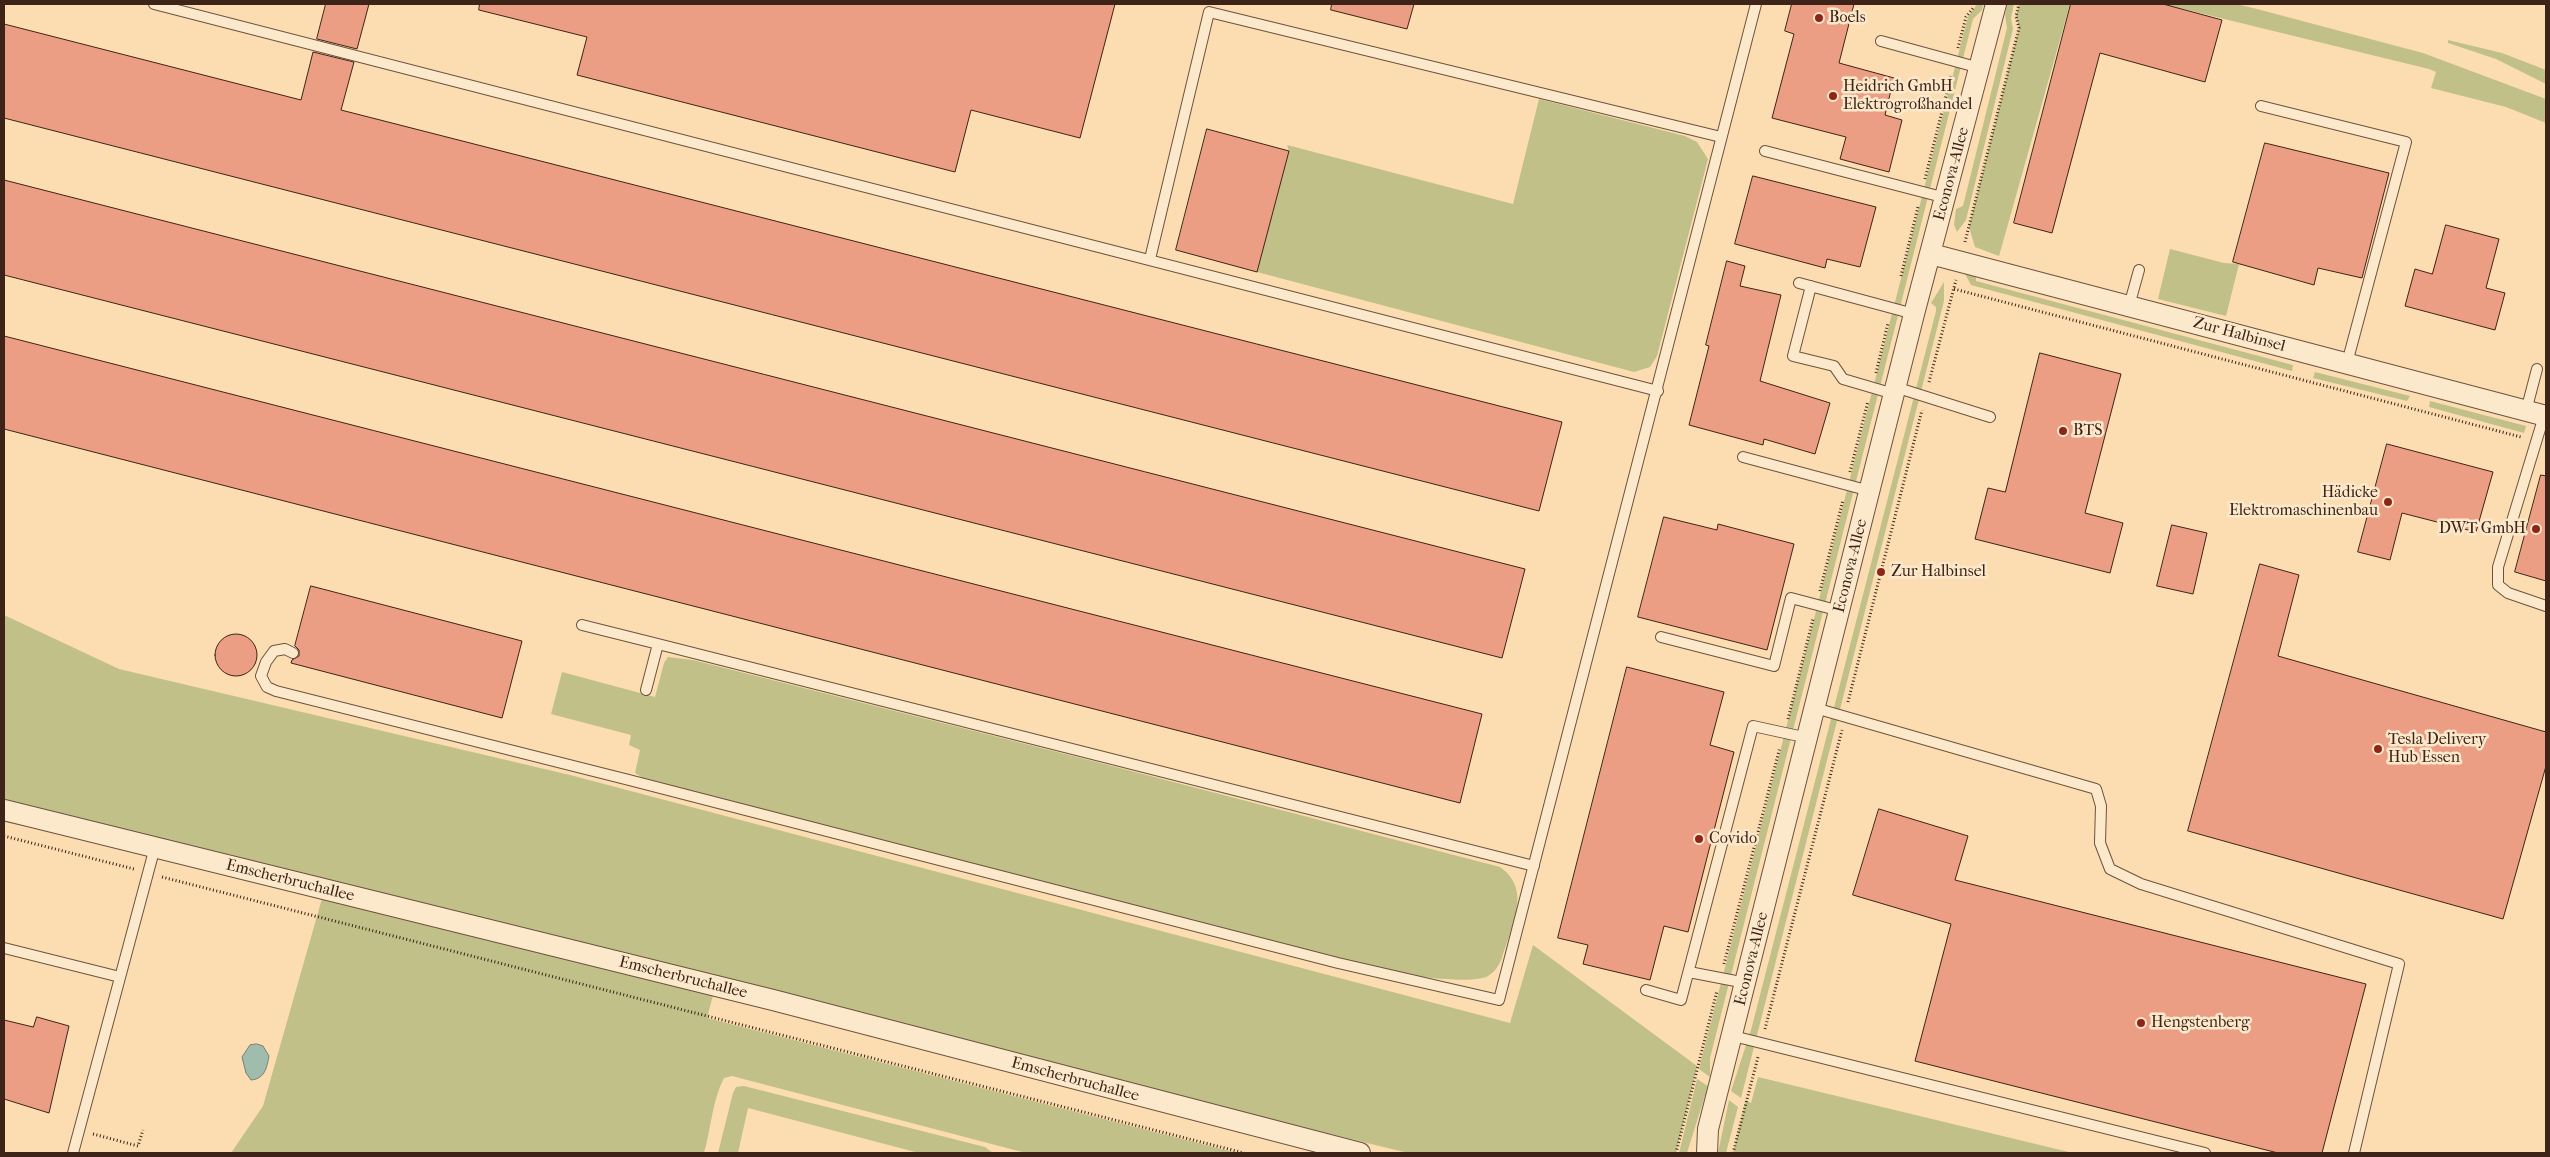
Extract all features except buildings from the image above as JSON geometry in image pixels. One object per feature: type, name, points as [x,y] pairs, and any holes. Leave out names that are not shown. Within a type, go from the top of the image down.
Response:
[{"type":"street","name":"Econova-Allee","points":[[1697,1153],[1708,1129],[1733,1036],[1894,390],[1996,4]]},
{"type":"street","name":"Zur Halbinsel","points":[[1931,254],[2539,414]]},
{"type":"street","name":"Emscherbruchallee","points":[[4,810],[773,1000],[1360,1153]]},
{"type":"street","name":"Econova-Allee","points":[[1707,1153],[1708,1129]]},
{"type":"lane","points":[[154,4],[1658,391]]},
{"type":"lane","points":[[294,653],[284,649],[274,651],[266,662],[261,676],[267,687],[276,691],[1338,963],[1499,1000],[1658,391],[1721,137],[1746,51],[1756,4]]},
{"type":"lane","points":[[1150,259],[1209,12],[1721,137]]},
{"type":"lane","points":[[1881,41],[1980,68]]},
{"type":"lane","points":[[2261,106],[2406,142],[2347,363]]},
{"type":"lane","points":[[1765,151],[1946,198]]},
{"type":"lane","points":[[2129,306],[2139,270]]},
{"type":"lane","points":[[1799,283],[1914,314]]},
{"type":"lane","points":[[1811,286],[1793,356],[1834,366],[1843,379],[1872,388],[1925,396],[1990,417]]},
{"type":"lane","points":[[2536,369],[2539,414],[2537,441],[2498,567],[2498,585],[2508,593],[2546,606]]},
{"type":"lane","points":[[1743,457],[1870,491]]},
{"type":"lane","points":[[1662,637],[1774,666],[1791,598],[1840,611]]},
{"type":"lane","points":[[582,625],[1534,866]]},
{"type":"lane","points":[[646,690],[658,644]]},
{"type":"lane","points":[[1815,708],[2096,789],[2101,806],[2100,843],[2110,869],[2141,884],[2399,964],[2354,1153]]},
{"type":"lane","points":[[1646,990],[1682,1000],[1753,726],[1808,738]]},
{"type":"lane","points":[[73,1153],[155,847]]},
{"type":"lane","points":[[4,948],[120,976]]},
{"type":"lane","points":[[1689,972],[1746,983]]},
{"type":"lane","points":[[1733,1036],[2205,1153]]},
{"type":"path","points":[[1676,1153],[1966,17],[1976,4]]},
{"type":"path","points":[[1732,1153],[1762,1043],[1925,396],[1961,262],[2019,28],[2016,16],[2019,4]]},
{"type":"path","points":[[1954,289],[2537,441]]},
{"type":"path","points":[[4,836],[1244,1153]]},
{"type":"path","points":[[78,1131],[138,1146],[143,1130]]},
{"type":"shaded area","points":[[1977,4],[1983,4],[1982,10],[1973,19],[1710,1058],[1710,1077],[1699,1069],[1965,28],[1968,17]]},
{"type":"shaded area","points":[[2007,4],[2014,4],[2011,18],[2013,29],[1966,220],[1957,232],[1954,225],[1956,209],[1963,206],[2007,28],[2005,14]]},
{"type":"shaded area","points":[[2019,4],[2070,4],[1999,256],[1975,247],[1969,227],[2019,28],[2016,16]]},
{"type":"shaded area","points":[[2163,4],[2236,4],[2423,53],[2546,99],[2546,123],[2506,107],[2431,88],[2436,72],[2429,69]]},
{"type":"shaded area","points":[[2448,40],[2502,53],[2546,70],[2546,84],[2496,59],[2448,43]]},
{"type":"shaded area","points":[[1539,99],[1685,136],[1697,142],[1708,159],[1657,356],[1650,367],[1634,372],[1257,272],[1289,151],[1287,145],[1513,204]]},
{"type":"shaded area","points":[[2170,249],[2224,263],[2239,264],[2226,316],[2158,299]]},
{"type":"shaded area","points":[[1964,272],[1976,274],[1976,281],[2293,365],[2292,371],[1971,285]]},
{"type":"shaded area","points":[[1944,282],[1944,301],[1741,1098],[1731,1091],[1751,1030],[1936,311],[1936,307],[1931,303]]},
{"type":"shaded area","points":[[2315,372],[2410,396],[2407,401],[2313,378]]},
{"type":"shaded area","points":[[2430,401],[2526,426],[2524,433],[2429,407]]},
{"type":"shaded area","points":[[4,615],[119,669],[570,775],[1510,1023],[1533,945],[1697,1066],[1676,1153],[1408,1153],[716,984],[707,1018],[1237,1153],[1026,1153],[732,1076],[724,1078],[720,1087],[704,1153],[231,1153],[263,1106],[325,888],[4,822]]},
{"type":"shaded area","points":[[668,657],[693,660],[1089,760],[1500,867],[1510,876],[1516,887],[1518,898],[1514,922],[1502,958],[1493,972],[1481,978],[1447,979],[1403,974],[646,780],[635,773],[640,750],[629,745],[631,735],[551,714],[562,672],[655,697],[664,663]]},
{"type":"shaded area","points":[[257,1044],[263,1046],[269,1056],[262,1075],[251,1080],[246,1073],[242,1057],[250,1045]]},
{"type":"shaded area","points":[[1758,1077],[2073,1153],[1733,1153],[1746,1100],[1751,1103]]},
{"type":"shaded area","points":[[1697,1079],[1708,1086],[1687,1153],[1679,1153]]},
{"type":"shaded area","points":[[744,1086],[985,1147],[993,1153],[919,1153],[748,1108],[738,1153],[718,1153],[733,1093],[736,1087]]},
{"type":"shaded area","points":[[1729,1100],[1738,1107],[1726,1153],[1718,1153]]},
{"type":"place","name":"Boels","points":[[1819,18]]},
{"type":"place","name":"Heidrich GmbH Elektrogroßhandel","points":[[1833,96]]},
{"type":"place","name":"BTS","points":[[2063,431]]},
{"type":"place","name":"Hädicke Elektromaschinenbau","points":[[2388,502]]},
{"type":"place","name":"DWT GmbH","points":[[2536,529]]},
{"type":"place","name":"Zur Halbinsel","points":[[1881,572]]},
{"type":"place","name":"Tesla Delivery Hub Essen","points":[[2378,749]]},
{"type":"place","name":"Covido","points":[[1699,839]]},
{"type":"place","name":"Hengstenberg","points":[[2141,1023]]}]
